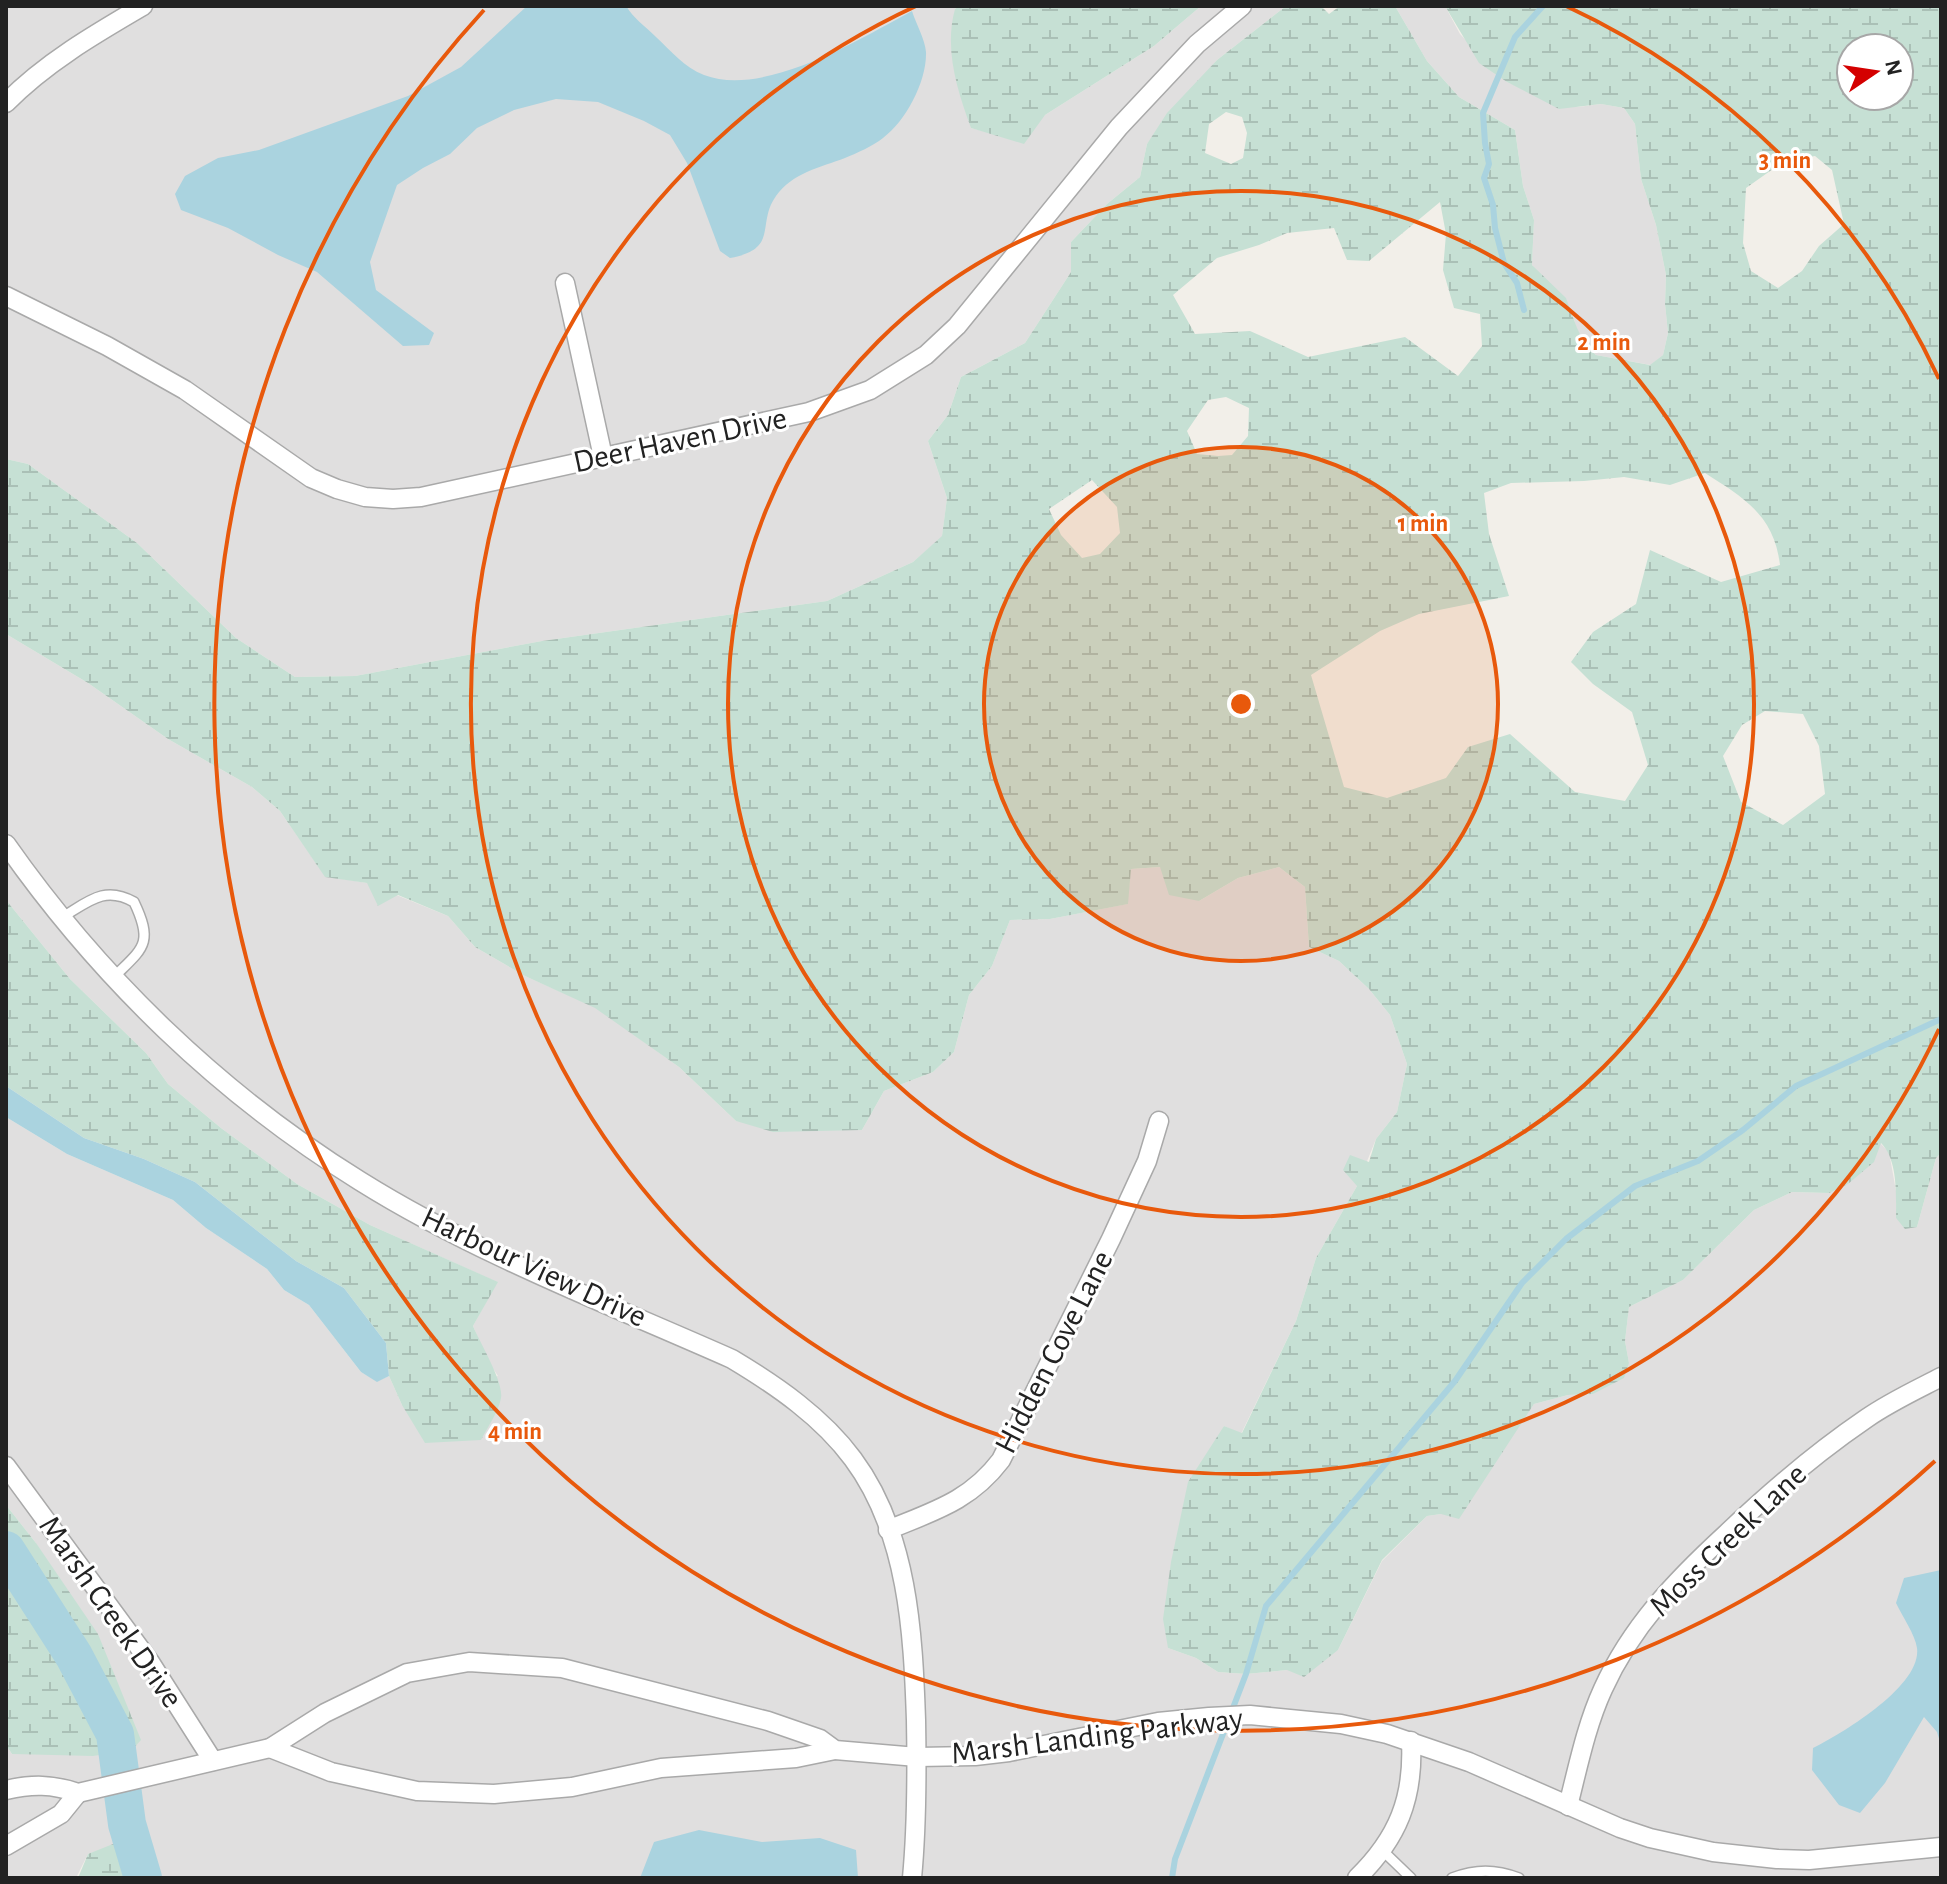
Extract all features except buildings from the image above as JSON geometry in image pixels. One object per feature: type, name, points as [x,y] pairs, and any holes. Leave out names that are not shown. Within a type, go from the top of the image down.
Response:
[{"type":"street","points":[[6,103],[67,53],[143,6]]},
{"type":"street","name":"Deer Haven Drive","points":[[6,296],[107,346],[185,390],[311,478],[365,497],[421,497],[830,406],[870,390],[908,368],[957,326],[1157,84],[1242,6]]},
{"type":"street","points":[[565,283],[603,457]]},
{"type":"street","name":"Harbour View Drive","points":[[6,844],[61,918],[114,977],[177,1041],[290,1134],[361,1182],[488,1250],[732,1359],[765,1379],[834,1436],[871,1488],[888,1530],[906,1590],[914,1641],[917,1757],[912,1878]]},
{"type":"street","name":"Hidden Cove Lane","points":[[888,1530],[956,1502],[988,1476],[1001,1460],[1111,1239],[1147,1161],[1159,1121]]},
{"type":"street","name":"Moss Creek Lane","points":[[1568,1806],[1588,1728],[1603,1689],[1650,1610],[1746,1515],[1820,1452],[1885,1407],[1941,1377]]},
{"type":"street","name":"Marsh Creek Drive","points":[[6,1466],[150,1662],[213,1761]]},
{"type":"street","name":"Marsh Landing Parkway","points":[[6,1790],[40,1784],[85,1791],[270,1748],[325,1713],[407,1673],[469,1662],[562,1668],[768,1721],[820,1739],[835,1750],[917,1757],[1009,1752],[1158,1722],[1209,1717],[1250,1715],[1341,1724],[1411,1741],[1469,1762],[1650,1838],[1713,1852],[1809,1860],[1941,1847]]},
{"type":"street","points":[[1357,1878],[1382,1850],[1400,1820],[1413,1771],[1411,1741]]},
{"type":"street","points":[[270,1748],[331,1772],[417,1791],[494,1794],[572,1787],[661,1768],[796,1758],[835,1750]]},
{"type":"street","points":[[6,1845],[61,1814],[85,1791]]},
{"type":"lane","points":[[61,918],[92,899],[109,894],[122,895],[134,902],[146,934],[141,949],[114,977]]},
{"type":"lane","points":[[1382,1850],[1411,1878]]},
{"type":"lane","points":[[1452,1878],[1485,1870],[1519,1878]]},
{"type":"shaded area","points":[[6,6],[959,6],[955,9],[971,128],[994,134],[1045,115],[1154,46],[1201,6],[1286,6],[1217,60],[1147,144],[1140,177],[1107,204],[1071,242],[1071,272],[1025,343],[961,377],[948,415],[928,441],[947,498],[942,537],[913,562],[827,601],[542,641],[355,676],[295,677],[236,638],[137,543],[28,464],[6,459]]},
{"type":"shaded area","points":[[1395,6],[1445,6],[1460,34],[1507,82],[1578,107],[1601,104],[1624,108],[1635,124],[1641,179],[1656,225],[1666,275],[1668,333],[1663,355],[1651,365],[1596,355],[1586,346],[1576,328],[1573,314],[1532,265],[1534,220],[1523,186],[1515,130],[1459,97],[1427,61]]},
{"type":"shaded area","points":[[6,634],[88,683],[168,739],[252,787],[280,811],[325,876],[367,883],[448,916],[475,947],[525,976],[595,1007],[679,1067],[736,1121],[862,1130],[884,1091],[933,1072],[954,1052],[969,995],[992,966],[1010,920],[1050,919],[1127,904],[1131,869],[1160,867],[1199,901],[1238,878],[1279,867],[1305,887],[1309,947],[1339,961],[1369,989],[1390,1015],[1407,1064],[1397,1112],[1376,1139],[1357,1186],[1316,1258],[1296,1321],[1241,1434],[1224,1426],[1168,1648],[1196,1658],[1218,1672],[1246,1674],[1287,1670],[1338,1650],[1382,1561],[1427,1516],[1441,1514],[1498,1455],[1534,1404],[1568,1395],[1593,1394],[1629,1363],[1625,1341],[1629,1307],[1683,1280],[1754,1210],[1792,1192],[1829,1193],[1880,1143],[1889,1152],[1896,1191],[1896,1218],[1917,1227],[1936,1158],[1941,1153],[1941,1878],[157,1878],[147,1837],[88,1854],[77,1876],[6,1878],[6,1745],[12,1754],[36,1543],[6,1505],[6,1117],[67,1154],[173,1200],[206,1228],[267,1269],[284,1290],[309,1305],[361,1372],[377,1381],[389,1376],[402,1405],[498,1376],[473,1326],[497,1282],[370,1225],[297,1184],[221,1128],[168,1084],[146,1053],[70,979],[6,900]]},
{"type":"green space","points":[[959,6],[1201,6],[1154,46],[1045,115],[1024,144],[971,128],[957,84],[952,54],[952,24],[955,9]]},
{"type":"green space","points":[[1286,6],[1321,6],[1329,14],[1340,6],[1395,6],[1427,61],[1459,97],[1515,130],[1523,186],[1534,220],[1532,265],[1566,298],[1586,346],[1596,355],[1650,365],[1663,355],[1668,333],[1666,275],[1656,225],[1641,179],[1635,124],[1624,108],[1601,104],[1559,109],[1507,82],[1479,63],[1445,6],[1941,6],[1941,1153],[1936,1158],[1917,1227],[1905,1229],[1896,1218],[1893,1168],[1881,1143],[1874,1162],[1848,1184],[1829,1193],[1792,1192],[1754,1210],[1683,1280],[1629,1307],[1625,1341],[1629,1363],[1624,1378],[1593,1394],[1568,1395],[1534,1404],[1459,1519],[1441,1514],[1427,1516],[1382,1560],[1338,1650],[1304,1677],[1287,1670],[1246,1674],[1218,1672],[1196,1658],[1168,1648],[1163,1619],[1188,1482],[1224,1426],[1242,1433],[1296,1321],[1316,1258],[1357,1186],[1343,1170],[1350,1155],[1369,1162],[1376,1139],[1397,1112],[1407,1064],[1390,1015],[1369,989],[1339,961],[1309,947],[1305,887],[1279,867],[1238,878],[1199,901],[1169,895],[1160,867],[1131,869],[1128,904],[1050,919],[1010,920],[992,966],[969,995],[954,1052],[933,1072],[884,1091],[862,1130],[773,1132],[736,1121],[679,1067],[595,1008],[525,976],[475,947],[448,916],[398,895],[378,906],[367,883],[325,877],[280,811],[252,787],[168,739],[88,683],[6,634],[6,459],[28,464],[137,543],[236,638],[295,677],[355,676],[542,641],[827,601],[913,562],[942,536],[947,498],[928,441],[948,415],[961,377],[1025,343],[1071,272],[1071,242],[1107,204],[1140,177],[1147,144],[1167,113],[1217,60]],"holes":[[[1226,112],[1242,117],[1247,133],[1243,158],[1231,164],[1205,153],[1209,124]],[[1815,156],[1832,170],[1844,224],[1819,246],[1802,271],[1778,288],[1751,271],[1743,243],[1746,188],[1783,162]],[[1440,202],[1446,234],[1443,270],[1454,308],[1480,314],[1482,346],[1458,376],[1405,337],[1308,357],[1250,331],[1195,334],[1173,295],[1217,258],[1287,233],[1334,228],[1347,260],[1369,261]],[[1226,397],[1249,408],[1248,436],[1232,455],[1197,454],[1187,431],[1208,400]],[[1705,473],[1732,491],[1764,521],[1777,548],[1780,565],[1721,582],[1650,550],[1636,604],[1593,632],[1571,662],[1593,684],[1632,712],[1648,765],[1625,801],[1575,792],[1510,734],[1468,747],[1446,778],[1387,798],[1344,787],[1311,675],[1380,631],[1419,614],[1509,596],[1489,534],[1484,493],[1511,483],[1624,477],[1670,485]],[[1092,480],[1117,507],[1120,533],[1100,554],[1082,558],[1061,535],[1049,509]],[[1765,711],[1803,714],[1819,746],[1825,794],[1783,825],[1741,802],[1723,756],[1742,725]]]},
{"type":"green space","points":[[6,900],[70,979],[146,1053],[168,1084],[221,1128],[297,1184],[370,1225],[498,1282],[473,1326],[501,1391],[498,1408],[481,1440],[425,1443],[389,1376],[386,1343],[344,1288],[296,1261],[195,1182],[144,1159],[84,1138],[6,1086]]},
{"type":"green space","points":[[6,1505],[98,1634],[141,1740],[132,1750],[93,1756],[12,1754],[6,1745]]},
{"type":"green space","points":[[146,1837],[157,1878],[78,1878],[88,1854],[113,1844]]},
{"type":"water","points":[[527,6],[626,6],[690,68],[704,75],[728,80],[754,79],[811,62],[912,11],[925,47],[925,63],[914,100],[891,131],[865,149],[790,182],[770,206],[761,242],[746,254],[730,258],[720,251],[687,163],[670,135],[644,121],[598,102],[556,99],[514,110],[477,128],[450,154],[397,185],[370,262],[376,290],[434,333],[429,345],[403,346],[317,272],[228,228],[181,210],[175,194],[185,176],[218,158],[259,150],[408,96],[461,67]]},
{"type":"water","points":[[6,1086],[84,1138],[144,1159],[195,1182],[296,1261],[344,1288],[386,1343],[389,1376],[377,1382],[361,1372],[309,1305],[284,1290],[267,1269],[206,1228],[173,1200],[67,1154],[6,1117]]},
{"type":"water","points":[[1941,1570],[1941,1745],[1937,1732],[1924,1717],[1885,1783],[1860,1813],[1839,1805],[1812,1770],[1813,1748],[1860,1720],[1894,1693],[1907,1678],[1915,1663],[1917,1648],[1896,1603],[1904,1578]]},
{"type":"water","points":[[699,1830],[762,1842],[820,1838],[856,1850],[858,1878],[640,1878],[654,1842]]},
{"type":"waterway","points":[[1524,310],[1517,283],[1504,263],[1493,205],[1484,178],[1489,164],[1483,113],[1515,37],[1543,6]]},
{"type":"waterway","points":[[1172,1878],[1175,1859],[1246,1674],[1266,1606],[1455,1381],[1522,1283],[1566,1239],[1635,1186],[1698,1161],[1743,1130],[1796,1086],[1941,1019]]},
{"type":"waterway","points":[[6,1550],[74,1656],[115,1734],[127,1824],[143,1878]]}]
